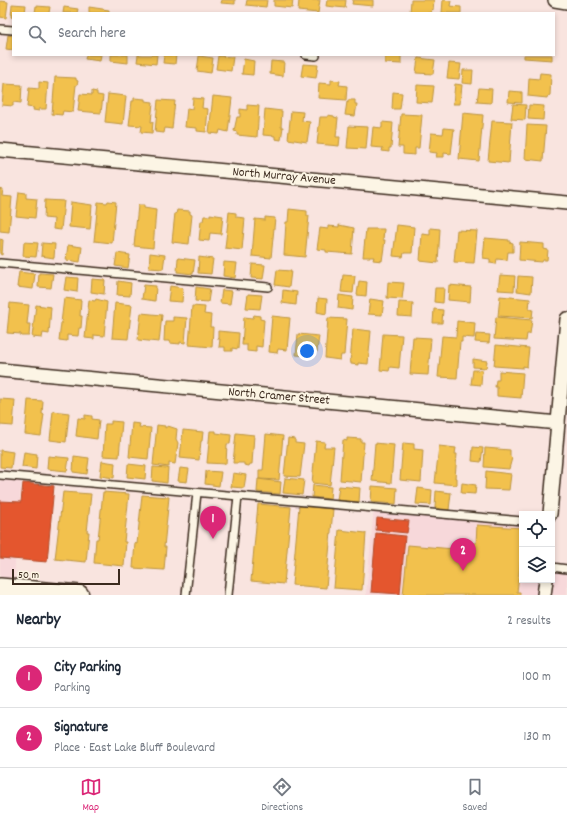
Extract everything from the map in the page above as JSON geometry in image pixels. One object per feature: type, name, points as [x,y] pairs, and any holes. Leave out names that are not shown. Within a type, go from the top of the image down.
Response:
[{"type":"main road","points":[[0,588],[79,595]]},
{"type":"street","points":[[555,0],[567,2]]},
{"type":"street","name":"North Murray Avenue","points":[[0,150],[567,203]]},
{"type":"street","points":[[550,511],[567,319]]},
{"type":"street","name":"North Cramer Street","points":[[0,370],[558,423]]},
{"type":"street","points":[[544,595],[546,583]]},
{"type":"lane","points":[[0,29],[12,30]]},
{"type":"lane","points":[[0,263],[268,287]]},
{"type":"lane","points":[[0,475],[519,521]]},
{"type":"lane","points":[[186,595],[197,492]]},
{"type":"lane","points":[[228,595],[238,496]]},
{"type":"lane","points":[[555,567],[567,569]]},
{"type":"shaded area","points":[[0,475],[22,477],[13,589],[0,595]]},
{"type":"shaded area","points":[[374,508],[519,521],[519,583],[555,583],[555,564],[567,565],[567,595],[366,595]]},
{"type":"building: Homes","points":[[222,0],[235,0],[235,4],[221,3]]},
{"type":"building: Homes","points":[[247,0],[267,0],[266,7],[246,5]]},
{"type":"building: Homes","points":[[274,0],[293,0],[292,8],[274,6]]},
{"type":"building: Homes","points":[[299,0],[320,0],[318,12],[298,11]]},
{"type":"building: Homes","points":[[327,0],[346,0],[345,8],[326,6]]},
{"type":"building: Homes","points":[[353,0],[373,0],[373,6],[352,4]]},
{"type":"building: Homes","points":[[411,0],[434,0],[433,10],[432,9],[431,12],[410,12]]},
{"type":"building: Homes","points":[[443,0],[451,1],[450,6],[461,7],[461,12],[442,12]]},
{"type":"building: Homes","points":[[0,1],[8,2],[6,18],[0,17]]},
{"type":"building: Homes","points":[[12,4],[26,5],[25,12],[12,12],[11,17]]},
{"type":"building: Homes","points":[[36,6],[50,7],[49,12],[35,12]]},
{"type":"building: Homes","points":[[64,7],[78,9],[77,12],[63,12]]},
{"type":"building: Homes","points":[[89,7],[109,10],[109,12],[89,12]]},
{"type":"building: Homes","points":[[8,35],[12,36],[12,50],[6,49]]},
{"type":"building: Homes","points":[[86,56],[101,56],[100,61],[85,59]]},
{"type":"building: Homes","points":[[111,56],[128,56],[128,63],[111,61]]},
{"type":"building: Homes","points":[[138,56],[157,56],[156,64],[137,62]]},
{"type":"building: Homes","points":[[164,56],[176,56],[175,64],[163,63]]},
{"type":"building: Homes","points":[[199,56],[213,58],[211,73],[197,71]]},
{"type":"building: Homes","points":[[218,56],[233,57],[231,71],[216,69]]},
{"type":"building: Homes","points":[[385,56],[401,56],[401,64],[385,63]]},
{"type":"building: Homes","points":[[524,56],[552,56],[552,60],[524,58]]},
{"type":"building: Homes","points":[[418,58],[435,60],[433,74],[416,73]]},
{"type":"building: Homes","points":[[244,59],[254,61],[253,75],[242,74]]},
{"type":"building: Homes","points":[[271,61],[284,62],[283,76],[270,74]]},
{"type":"building: Homes","points":[[449,63],[461,64],[459,79],[447,78]]},
{"type":"building: Homes","points":[[303,64],[318,65],[316,78],[301,76]]},
{"type":"building: Homes","points":[[463,70],[473,70],[472,84],[462,83]]},
{"type":"building: Homes","points":[[540,73],[551,74],[550,95],[547,98],[528,96],[529,78],[539,79]]},
{"type":"building: Homes","points":[[55,77],[76,78],[78,81],[76,85],[73,112],[63,111],[62,115],[52,114]]},
{"type":"building: Homes","points":[[331,80],[340,81],[339,85],[347,86],[346,100],[318,98],[319,83],[331,84]]},
{"type":"building: Homes","points":[[39,82],[48,83],[46,109],[39,109],[39,111],[33,110],[34,108],[27,107],[29,88],[39,89]]},
{"type":"building: Homes","points":[[4,84],[22,85],[21,103],[13,102],[13,106],[2,105]]},
{"type":"building: Homes","points":[[455,84],[462,85],[460,104],[453,104]]},
{"type":"building: Homes","points":[[417,85],[434,86],[432,103],[416,102]]},
{"type":"building: Homes","points":[[479,88],[492,89],[491,103],[477,102]]},
{"type":"building: Homes","points":[[92,91],[97,92],[97,95],[103,96],[101,113],[78,111],[80,94],[92,95]]},
{"type":"building: Homes","points":[[509,91],[522,92],[522,103],[508,102]]},
{"type":"building: Homes","points":[[393,92],[402,93],[400,109],[392,109]]},
{"type":"building: Homes","points":[[108,94],[126,96],[123,124],[105,122]]},
{"type":"building: Homes","points":[[213,96],[232,98],[228,132],[220,130],[219,134],[209,133]]},
{"type":"building: Homes","points":[[134,98],[145,99],[145,101],[153,102],[151,122],[153,122],[152,133],[141,132],[142,126],[129,125],[132,101],[134,101]]},
{"type":"building: Homes","points":[[193,98],[203,99],[202,108],[208,109],[206,132],[197,131],[197,128],[185,127],[187,108],[192,109]]},
{"type":"building: Homes","points":[[158,100],[175,101],[172,129],[165,128],[164,133],[155,132]]},
{"type":"building: Homes","points":[[348,100],[355,100],[355,104],[357,104],[355,116],[345,115]]},
{"type":"building: Homes","points":[[513,104],[526,105],[525,120],[511,119]]},
{"type":"building: Homes","points":[[247,105],[259,106],[257,137],[237,135],[237,132],[234,131],[237,117],[240,117],[240,109],[247,110]]},
{"type":"building: Homes","points":[[529,105],[544,106],[543,120],[528,119]]},
{"type":"building: Homes","points":[[265,109],[282,111],[281,127],[283,127],[281,140],[275,139],[275,136],[263,135]]},
{"type":"building: Homes","points":[[291,111],[303,112],[302,121],[310,122],[307,142],[288,139]]},
{"type":"building: Homes","points":[[463,113],[483,115],[479,161],[459,159]]},
{"type":"building: Homes","points":[[401,114],[422,115],[419,148],[415,148],[415,155],[403,154],[403,147],[398,147]]},
{"type":"building: Homes","points":[[328,115],[338,118],[336,137],[340,137],[339,146],[317,144],[320,117],[328,117]]},
{"type":"building: Homes","points":[[492,121],[512,122],[509,163],[488,161]]},
{"type":"building: Homes","points":[[382,122],[393,123],[391,148],[389,148],[389,152],[382,151],[383,148],[371,147],[373,127],[382,128]]},
{"type":"building: Homes","points":[[527,125],[546,126],[543,161],[525,159]]},
{"type":"building: Homes","points":[[349,126],[368,127],[366,149],[347,148]]},
{"type":"building: Homes","points":[[444,128],[454,129],[451,154],[444,153],[444,157],[436,157],[437,153],[429,152],[431,133],[443,134]]},
{"type":"building: Homes","points":[[0,189],[3,190],[2,196],[12,197],[9,232],[0,231]]},
{"type":"building: Homes","points":[[19,192],[26,193],[26,198],[37,199],[35,218],[16,216]]},
{"type":"building: Homes","points":[[45,200],[64,201],[61,230],[53,229],[54,219],[44,218]]},
{"type":"building: Homes","points":[[108,201],[116,202],[112,243],[94,241],[98,202],[107,203]]},
{"type":"building: Homes","points":[[71,202],[92,205],[90,229],[69,227]]},
{"type":"building: Homes","points":[[138,205],[144,205],[144,208],[156,210],[153,248],[134,246]]},
{"type":"building: Homes","points":[[289,209],[307,211],[307,216],[309,216],[305,257],[284,255],[286,222],[288,222]]},
{"type":"building: Homes","points":[[177,210],[190,211],[190,214],[192,215],[189,244],[172,242],[175,213],[176,214]]},
{"type":"building: Homes","points":[[229,212],[236,213],[236,217],[245,218],[242,250],[225,248]]},
{"type":"building: Homes","points":[[210,214],[223,216],[221,234],[210,233],[209,241],[199,240],[201,221],[203,221],[204,216],[210,216]]},
{"type":"building: Homes","points":[[265,217],[275,218],[271,258],[252,256],[255,219],[265,220]]},
{"type":"building: Homes","points":[[339,225],[354,228],[352,254],[326,252],[326,250],[317,249],[320,228],[328,229],[328,226],[339,227]]},
{"type":"building: Homes","points":[[397,225],[414,227],[412,253],[404,253],[403,257],[393,256]]},
{"type":"building: Homes","points":[[430,228],[440,229],[438,263],[420,261],[422,234],[430,235]]},
{"type":"building: Homes","points":[[366,229],[384,229],[383,240],[385,240],[382,261],[373,260],[374,257],[363,257]]},
{"type":"building: Homes","points":[[457,230],[477,231],[474,263],[454,262]]},
{"type":"building: Homes","points":[[485,238],[509,240],[509,242],[513,243],[513,252],[508,252],[507,260],[497,259],[496,264],[490,263],[490,259],[483,258]]},
{"type":"building: Homes","points":[[0,239],[3,240],[2,255],[0,254]]},
{"type":"building: Homes","points":[[24,242],[38,243],[36,257],[23,256]]},
{"type":"building: Homes","points":[[520,242],[544,244],[544,249],[548,250],[547,260],[543,260],[542,262],[519,260]]},
{"type":"building: Homes","points":[[42,243],[55,244],[54,258],[41,256]]},
{"type":"building: Homes","points":[[68,245],[82,247],[80,262],[66,260]]},
{"type":"building: Homes","points":[[117,253],[130,255],[128,268],[115,266]]},
{"type":"building: Homes","points":[[150,253],[165,255],[163,269],[149,268]]},
{"type":"building: Homes","points":[[199,257],[213,259],[211,274],[198,273]]},
{"type":"building: Homes","points":[[178,258],[195,260],[193,274],[177,272]]},
{"type":"building: Homes","points":[[224,262],[237,263],[235,278],[223,276]]},
{"type":"building: Homes","points":[[252,264],[265,265],[263,279],[251,278]]},
{"type":"building: Homes","points":[[277,270],[291,271],[289,287],[275,285]]},
{"type":"building: Homes","points":[[19,272],[35,274],[33,289],[17,287]]},
{"type":"building: Homes","points":[[39,273],[53,274],[51,288],[38,287]]},
{"type":"building: Homes","points":[[343,275],[355,276],[353,293],[341,292]]},
{"type":"building: Homes","points":[[500,275],[515,276],[514,291],[498,290]]},
{"type":"building: Homes","points":[[518,276],[532,277],[531,293],[517,291]]},
{"type":"building: Homes","points":[[66,277],[78,278],[77,292],[64,290]]},
{"type":"building: Homes","points":[[92,279],[105,280],[104,294],[91,292]]},
{"type":"building: Homes","points":[[118,281],[131,283],[130,296],[117,295]]},
{"type":"building: Homes","points":[[359,281],[367,282],[366,296],[357,295]]},
{"type":"building: Homes","points":[[388,282],[404,283],[402,299],[387,298]]},
{"type":"building: Homes","points":[[144,285],[156,286],[155,301],[142,299]]},
{"type":"building: Homes","points":[[449,285],[471,287],[470,302],[448,300]]},
{"type":"building: Homes","points":[[170,286],[183,288],[182,302],[168,301]]},
{"type":"building: Homes","points":[[196,287],[210,289],[208,302],[195,301]]},
{"type":"building: Homes","points":[[435,288],[444,288],[443,303],[434,302]]},
{"type":"building: Homes","points":[[222,290],[232,291],[230,304],[220,303]]},
{"type":"building: Homes","points":[[283,290],[297,292],[296,305],[282,303]]},
{"type":"building: Homes","points":[[248,294],[262,295],[260,309],[246,308]]},
{"type":"building: Homes","points":[[339,295],[353,297],[352,310],[338,308]]},
{"type":"building: Homes","points":[[500,296],[530,299],[529,309],[533,309],[532,318],[498,316]]},
{"type":"building: Homes","points":[[64,298],[81,300],[81,328],[79,328],[78,336],[67,335],[67,341],[59,340]]},
{"type":"building: Homes","points":[[318,298],[327,299],[326,314],[317,312]]},
{"type":"building: Homes","points":[[96,299],[107,302],[104,336],[94,335],[94,339],[85,338],[89,300],[95,301]]},
{"type":"building: Homes","points":[[370,299],[384,301],[382,315],[368,314]]},
{"type":"building: Homes","points":[[399,302],[413,303],[412,317],[398,316]]},
{"type":"building: Homes","points":[[10,303],[29,305],[27,324],[30,324],[29,336],[7,333]]},
{"type":"building: Homes","points":[[115,303],[132,305],[128,339],[112,338]]},
{"type":"building: Homes","points":[[36,305],[51,307],[49,334],[43,333],[42,338],[32,337]]},
{"type":"building: Homes","points":[[192,306],[205,307],[204,314],[211,315],[210,327],[213,327],[212,347],[189,345]]},
{"type":"building: Homes","points":[[434,309],[443,310],[442,323],[433,323]]},
{"type":"building: Homes","points":[[141,313],[162,315],[159,342],[138,340]]},
{"type":"building: Homes","points":[[254,315],[260,316],[260,319],[264,320],[262,347],[256,346],[256,352],[247,351],[247,345],[242,345],[244,317],[253,318]]},
{"type":"building: Homes","points":[[272,316],[290,318],[287,350],[278,349],[277,353],[269,352]]},
{"type":"building: Homes","points":[[173,317],[187,318],[185,343],[180,342],[180,344],[164,341],[165,321],[173,321]]},
{"type":"building: Homes","points":[[496,317],[532,320],[530,334],[527,334],[526,341],[494,339]]},
{"type":"building: Homes","points":[[328,318],[347,319],[344,355],[341,355],[340,360],[325,358]]},
{"type":"building: Homes","points":[[457,321],[475,323],[474,338],[462,337],[462,342],[460,342],[457,378],[438,377],[442,336],[456,337]]},
{"type":"building: Homes","points":[[353,329],[371,331],[368,364],[358,363],[358,365],[351,364],[350,362]]},
{"type":"building: Homes","points":[[218,331],[239,333],[238,349],[232,348],[232,351],[225,351],[225,347],[219,347],[220,339],[218,339]]},
{"type":"building: Homes","points":[[298,334],[319,336],[317,352],[307,351],[307,356],[296,355]]},
{"type":"building: Homes","points":[[383,334],[402,335],[399,368],[390,367],[389,371],[380,370]]},
{"type":"building: Homes","points":[[476,334],[490,335],[489,343],[475,342]]},
{"type":"building: Homes","points":[[413,337],[431,338],[428,375],[410,374]]},
{"type":"building: Homes","points":[[496,345],[529,348],[527,367],[494,366]]},
{"type":"building: Homes","points":[[473,359],[487,361],[486,368],[473,367]]},
{"type":"building: Homes","points":[[473,370],[482,370],[481,385],[471,384]]},
{"type":"building: Homes","points":[[499,371],[523,373],[521,398],[497,396],[497,387],[495,387],[496,380],[499,380]]},
{"type":"building: Homes","points":[[0,399],[15,400],[13,426],[0,425]]},
{"type":"building: Homes","points":[[28,400],[43,401],[42,414],[44,414],[41,436],[25,434]]},
{"type":"building: Homes","points":[[53,411],[69,413],[66,442],[50,440]]},
{"type":"building: Homes","points":[[85,415],[92,416],[92,419],[99,420],[97,439],[76,436],[78,418],[85,419]]},
{"type":"building: Homes","points":[[111,421],[122,422],[119,457],[103,456],[105,424],[111,424]]},
{"type":"building: Homes","points":[[132,423],[140,424],[139,427],[151,428],[148,459],[129,457]]},
{"type":"building: Homes","points":[[157,425],[165,426],[165,428],[168,426],[177,429],[176,439],[178,443],[175,464],[169,463],[169,467],[153,465]]},
{"type":"building: Homes","points":[[183,430],[203,432],[199,460],[180,458]]},
{"type":"building: Homes","points":[[210,431],[231,435],[230,444],[227,444],[226,464],[207,463]]},
{"type":"building: Homes","points":[[236,433],[254,435],[252,464],[249,466],[244,465],[244,463],[233,463]]},
{"type":"building: Homes","points":[[266,434],[283,436],[279,480],[259,479],[259,470],[263,470]]},
{"type":"building: Homes","points":[[288,438],[295,439],[295,443],[304,444],[300,477],[284,476]]},
{"type":"building: Homes","points":[[347,438],[361,439],[361,442],[364,442],[361,482],[340,480],[343,440],[347,441]]},
{"type":"building: Homes","points":[[316,441],[325,442],[324,447],[334,447],[330,485],[312,483]]},
{"type":"building: Homes","points":[[375,443],[394,445],[391,483],[372,481]]},
{"type":"building: Homes","points":[[403,443],[414,444],[414,449],[423,450],[421,482],[400,480]]},
{"type":"building: Homes","points":[[439,446],[456,448],[455,478],[457,478],[457,485],[435,483]]},
{"type":"building: Homes","points":[[473,447],[483,448],[481,462],[472,461]]},
{"type":"building: Homes","points":[[485,448],[510,450],[510,456],[512,458],[509,469],[484,467]]},
{"type":"building: Homes","points":[[0,450],[13,452],[11,468],[0,467]]},
{"type":"building: Homes","points":[[24,452],[37,454],[36,469],[22,467]]},
{"type":"building: Homes","points":[[48,456],[69,458],[67,471],[47,469]]},
{"type":"building: Homes","points":[[74,456],[89,458],[87,474],[73,472]]},
{"type":"building: Homes","points":[[102,461],[115,463],[114,478],[100,476]]},
{"type":"building: Homes","points":[[128,464],[146,466],[145,479],[127,477]]},
{"type":"building: Homes","points":[[153,467],[168,468],[167,483],[152,481]]},
{"type":"building: Homes","points":[[180,468],[189,469],[187,482],[178,481]]},
{"type":"building: Homes","points":[[206,471],[221,472],[219,486],[205,484]]},
{"type":"building: Homes","points":[[486,471],[511,474],[509,490],[485,489]]},
{"type":"building: Homes","points":[[233,473],[246,475],[244,488],[231,487]]},
{"type":"building: Homes","points":[[285,478],[304,480],[302,495],[283,493]]},
{"type":"building: Homes","points":[[258,479],[281,482],[280,494],[257,492]]},
{"type":"building: Homes","points":[[462,483],[476,485],[475,494],[461,493]]},
{"type":"building: Homes","points":[[313,485],[331,487],[330,499],[312,497]]},
{"type":"building: Homes","points":[[339,486],[360,488],[359,502],[337,500]]},
{"type":"building: Homes","points":[[372,486],[397,488],[396,504],[371,502]]},
{"type":"building: Homes","points":[[418,488],[432,490],[431,505],[416,504]]},
{"type":"building: Homes","points":[[436,491],[451,493],[449,510],[435,508]]},
{"type":"building: Homes","points":[[63,492],[91,494],[87,532],[89,532],[86,562],[55,559]]},
{"type":"building: Homes","points":[[103,492],[129,494],[124,542],[126,542],[124,566],[94,563]]},
{"type":"building: Homes","points":[[142,495],[169,497],[164,547],[166,547],[164,570],[133,568]]},
{"type":"building: Homes","points":[[258,504],[291,507],[284,584],[251,581]]},
{"type":"building: Homes","points":[[299,506],[333,509],[326,588],[292,585]]},
{"type":"building: Homes","points":[[477,525],[519,528],[519,574],[517,592],[520,592],[520,595],[403,595],[408,545],[465,550],[465,544],[476,543]]},
{"type":"building: Homes","points":[[339,530],[366,533],[362,590],[334,588]]},
{"type":"building: Shops","points":[[23,483],[54,486],[47,562],[0,558],[0,501],[21,502]]},
{"type":"building: Shops","points":[[377,518],[409,521],[407,533],[376,530]]},
{"type":"building: Shops","points":[[376,533],[405,536],[400,594],[371,592]]},
{"type":"place","name":"City Parking","points":[[213,539]]},
{"type":"place","name":"Signature","points":[[463,571]]}]
